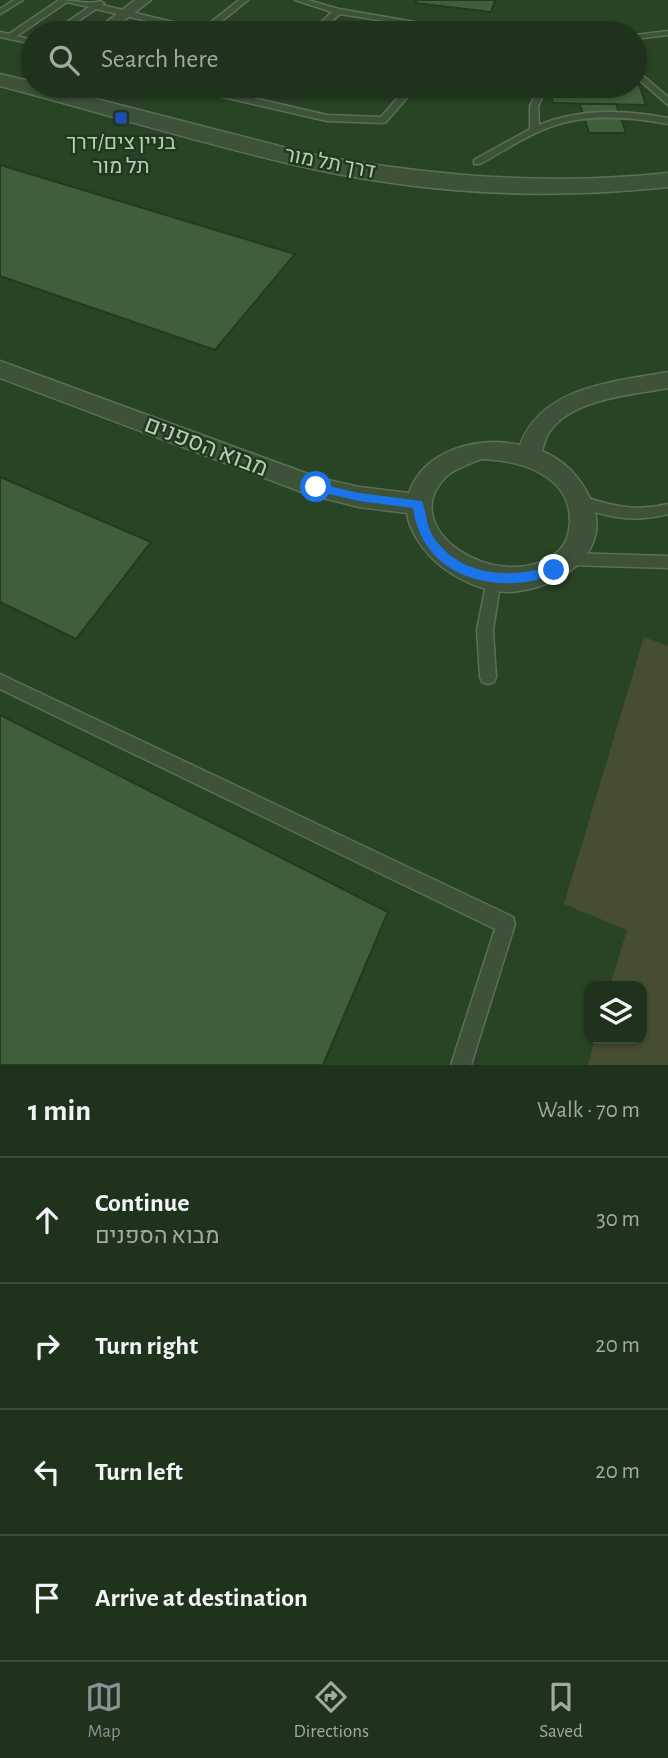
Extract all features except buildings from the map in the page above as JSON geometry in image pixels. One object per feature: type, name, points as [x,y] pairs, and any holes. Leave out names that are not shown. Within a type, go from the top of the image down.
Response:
[{"type":"street","points":[[115,21],[144,0]]},
{"type":"street","name":"דרך תל מור","points":[[0,61],[21,73]]},
{"type":"street","name":"דרך תל מור","points":[[0,80],[21,79]]},
{"type":"street","name":"דרך תל מור","points":[[95,98],[309,161],[388,175],[459,182],[562,186],[625,185],[668,180]]},
{"type":"street","name":"דרך תל מור","points":[[144,98],[323,143],[420,157]]},
{"type":"street","points":[[469,161],[514,164]]},
{"type":"street","name":"מבוא הספנים","points":[[0,369],[316,487],[359,497],[418,505]]},
{"type":"street","points":[[528,455],[540,425],[555,411],[594,396],[668,380]]},
{"type":"street","points":[[478,450],[503,450],[528,455],[550,466],[569,482],[581,501],[585,522],[581,541],[569,559],[554,570],[536,577],[494,579],[468,572],[447,559],[421,524],[418,505],[424,485],[436,468],[455,457],[478,450]]},
{"type":"lane","points":[[0,12],[19,0]]},
{"type":"lane","points":[[35,21],[67,0],[157,21]]},
{"type":"lane","points":[[73,21],[104,0]]},
{"type":"lane","points":[[218,21],[244,0]]},
{"type":"lane","points":[[299,0],[338,11],[396,21]]},
{"type":"lane","points":[[327,21],[338,11]]},
{"type":"lane","points":[[10,37],[21,30]]},
{"type":"lane","points":[[647,36],[668,33]]},
{"type":"lane","points":[[0,34],[21,39]]},
{"type":"lane","points":[[647,83],[668,102]]},
{"type":"lane","points":[[243,98],[327,118],[383,120],[403,98]]},
{"type":"lane","points":[[535,132],[534,106],[538,98]]},
{"type":"lane","points":[[469,161],[549,124],[591,116],[651,117],[668,121]]},
{"type":"lane","points":[[581,501],[606,512],[629,516],[668,509]]},
{"type":"lane","points":[[569,559],[668,562]]},
{"type":"lane","points":[[488,677],[485,630],[494,579]]},
{"type":"lane","points":[[0,681],[506,924],[461,1065]]},
{"type":"green space","points":[[644,637],[668,646],[668,1065],[588,1065],[594,1044],[647,1044],[647,981],[612,981],[627,930],[564,904]]},
{"type":"place","name":"בניין צים/דרך תל מור","points":[[121,118]]},
{"type":"route","points":[[316,487],[359,497],[418,505],[421,524],[431,542],[447,559],[468,572],[494,579],[515,580],[536,577],[554,570]]}]
